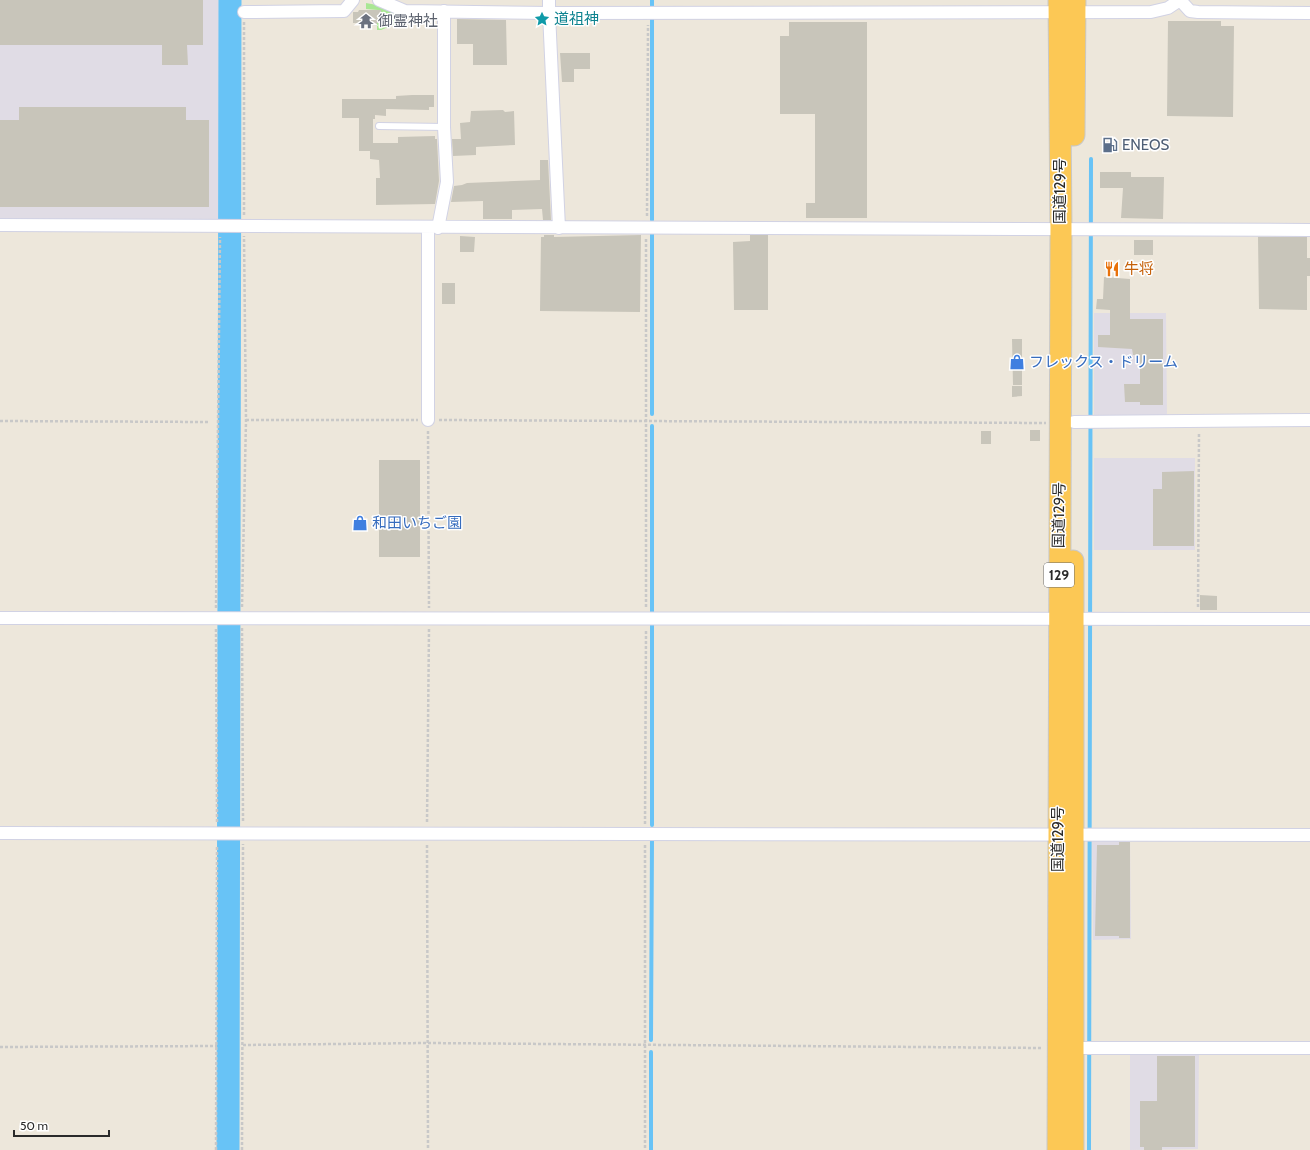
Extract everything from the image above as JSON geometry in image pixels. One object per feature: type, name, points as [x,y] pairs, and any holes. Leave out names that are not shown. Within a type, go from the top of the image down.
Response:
[{"type":"highway","name":"国道129号","points":[[1067,7],[1080,228],[1078,1048],[1073,1150]]},
{"type":"highway","name":"国道129号","points":[[1058,1150],[1078,1048]]},
{"type":"street","points":[[244,12],[344,11],[353,0]]},
{"type":"street","points":[[379,0],[405,11],[549,13],[1067,7],[1151,12],[1168,8],[1180,0],[1190,11],[1198,12],[1310,13]]},
{"type":"street","points":[[549,0],[559,228]]},
{"type":"street","points":[[428,420],[433,228],[446,182],[444,128],[444,11]]},
{"type":"street","points":[[0,225],[433,228],[646,227],[1310,230]]},
{"type":"street","points":[[1079,422],[1310,420]]},
{"type":"street","points":[[0,618],[1310,619]]},
{"type":"street","points":[[0,833],[1310,835]]},
{"type":"street","points":[[1078,1048],[1310,1048]]},
{"type":"lane","points":[[379,126],[444,128]]},
{"type":"path","points":[[242,1150],[243,1046],[240,618],[246,420],[242,226],[244,12]]},
{"type":"path","points":[[646,1150],[645,833],[650,618],[646,227],[651,13]]},
{"type":"path","points":[[216,1150],[221,226]]},
{"type":"path","points":[[246,420],[1079,422]]},
{"type":"path","points":[[428,420],[428,1150]]},
{"type":"path","points":[[0,421],[209,422]]},
{"type":"path","points":[[1198,618],[1200,421]]},
{"type":"path","points":[[243,1046],[427,1043],[1078,1048]]},
{"type":"path","points":[[0,1048],[216,1046]]},
{"type":"shaded area","points":[[0,0],[240,0],[240,222],[0,221]]},
{"type":"shaded area","points":[[1094,313],[1166,313],[1167,417],[1162,415],[1094,415]]},
{"type":"shaded area","points":[[1094,458],[1195,458],[1195,550],[1094,550]]},
{"type":"shaded area","points":[[1092,837],[1130,837],[1131,939],[1093,940]]},
{"type":"shaded area","points":[[1130,1050],[1199,1051],[1198,1149],[1130,1150]]},
{"type":"green space","points":[[366,3],[382,6],[403,17],[403,21],[381,30],[377,30],[377,23],[381,23],[381,13],[378,13],[378,10],[366,9]]},
{"type":"building","points":[[0,0],[203,0],[203,45],[187,45],[188,65],[162,65],[162,45],[0,45]]},
{"type":"building","points":[[359,10],[381,10],[381,23],[377,23],[377,26],[358,25],[358,23],[353,23],[353,12],[358,12]]},
{"type":"building","points":[[457,19],[506,20],[507,65],[473,65],[473,44],[457,44]]},
{"type":"building","points":[[1168,21],[1221,21],[1221,26],[1234,26],[1233,117],[1167,116]]},
{"type":"building","points":[[789,22],[867,22],[867,218],[806,218],[806,203],[815,203],[815,114],[780,114],[780,36],[789,36]]},
{"type":"building","points":[[560,53],[590,53],[590,69],[574,69],[574,82],[562,82]]},
{"type":"building","points":[[434,95],[434,107],[429,107],[429,110],[386,109],[386,116],[375,115],[375,119],[373,119],[373,143],[398,143],[398,137],[435,136],[435,139],[437,139],[439,181],[435,204],[376,205],[376,178],[380,178],[379,160],[370,159],[370,151],[359,151],[359,118],[342,118],[342,99],[396,99],[396,96]]},
{"type":"building","points":[[19,107],[186,107],[186,120],[209,120],[209,207],[0,207],[0,120],[19,120]]},
{"type":"building","points":[[503,110],[505,112],[514,111],[515,145],[476,147],[476,155],[453,156],[452,139],[461,139],[460,123],[470,122],[471,111]]},
{"type":"building","points":[[540,160],[548,160],[551,220],[543,220],[542,209],[512,210],[512,219],[483,219],[483,201],[451,202],[454,186],[467,183],[540,180]]},
{"type":"building","points":[[1100,172],[1131,172],[1131,177],[1164,177],[1163,219],[1121,218],[1123,188],[1100,188]]},
{"type":"building","points":[[544,235],[554,235],[554,237],[641,235],[640,312],[540,311],[541,237],[544,237]]},
{"type":"building","points":[[750,235],[768,235],[768,310],[734,310],[733,242],[750,241]]},
{"type":"building","points":[[460,236],[475,237],[474,252],[460,252]]},
{"type":"building","points":[[1258,237],[1307,237],[1307,258],[1310,258],[1310,276],[1307,276],[1307,310],[1259,309]]},
{"type":"building","points":[[1134,240],[1153,240],[1153,255],[1134,255]]},
{"type":"building","points":[[1104,277],[1130,279],[1130,319],[1163,319],[1163,405],[1140,405],[1140,402],[1125,402],[1124,384],[1140,384],[1140,355],[1133,355],[1132,349],[1098,347],[1098,335],[1110,335],[1110,310],[1096,309],[1097,299],[1103,299]]},
{"type":"building","points":[[442,283],[455,283],[455,304],[442,304]]},
{"type":"building","name":"フレックス・ドリーム","points":[[1012,339],[1022,339],[1022,385],[1013,385]]},
{"type":"building","points":[[1012,386],[1022,386],[1022,396],[1012,397]]},
{"type":"building","points":[[1030,430],[1040,430],[1040,441],[1030,441]]},
{"type":"building","points":[[981,431],[991,431],[991,444],[981,444]]},
{"type":"building","points":[[379,460],[420,460],[420,557],[379,557]]},
{"type":"building","points":[[1194,471],[1194,546],[1153,546],[1153,489],[1162,489],[1162,472]]},
{"type":"building","points":[[1200,595],[1217,596],[1217,610],[1200,610]]},
{"type":"building","points":[[1119,842],[1130,842],[1130,938],[1119,938],[1119,936],[1095,936],[1097,845],[1119,845]]},
{"type":"building","points":[[1157,1056],[1195,1056],[1195,1147],[1162,1147],[1162,1150],[1144,1150],[1144,1147],[1140,1147],[1140,1101],[1157,1101]]},
{"type":"waterway","points":[[228,1150],[230,0]]},
{"type":"waterway","points":[[652,0],[652,220]]},
{"type":"waterway","points":[[1089,1150],[1091,159]]},
{"type":"waterway","points":[[652,233],[652,414]]},
{"type":"waterway","points":[[652,426],[652,825]]},
{"type":"waterway","points":[[651,1040],[652,838]]},
{"type":"waterway","points":[[651,1052],[651,1150]]},
{"type":"place","name":"道祖神","points":[[542,19]]},
{"type":"place","name":"御霊神社","points":[[366,21]]},
{"type":"place","name":"ENEOS","points":[[1110,145]]},
{"type":"place","name":"牛将","points":[[1112,269]]},
{"type":"place","name":"フレックス・ドリーム","points":[[1017,362]]},
{"type":"place","name":"和田いちご園","points":[[360,523]]}]
